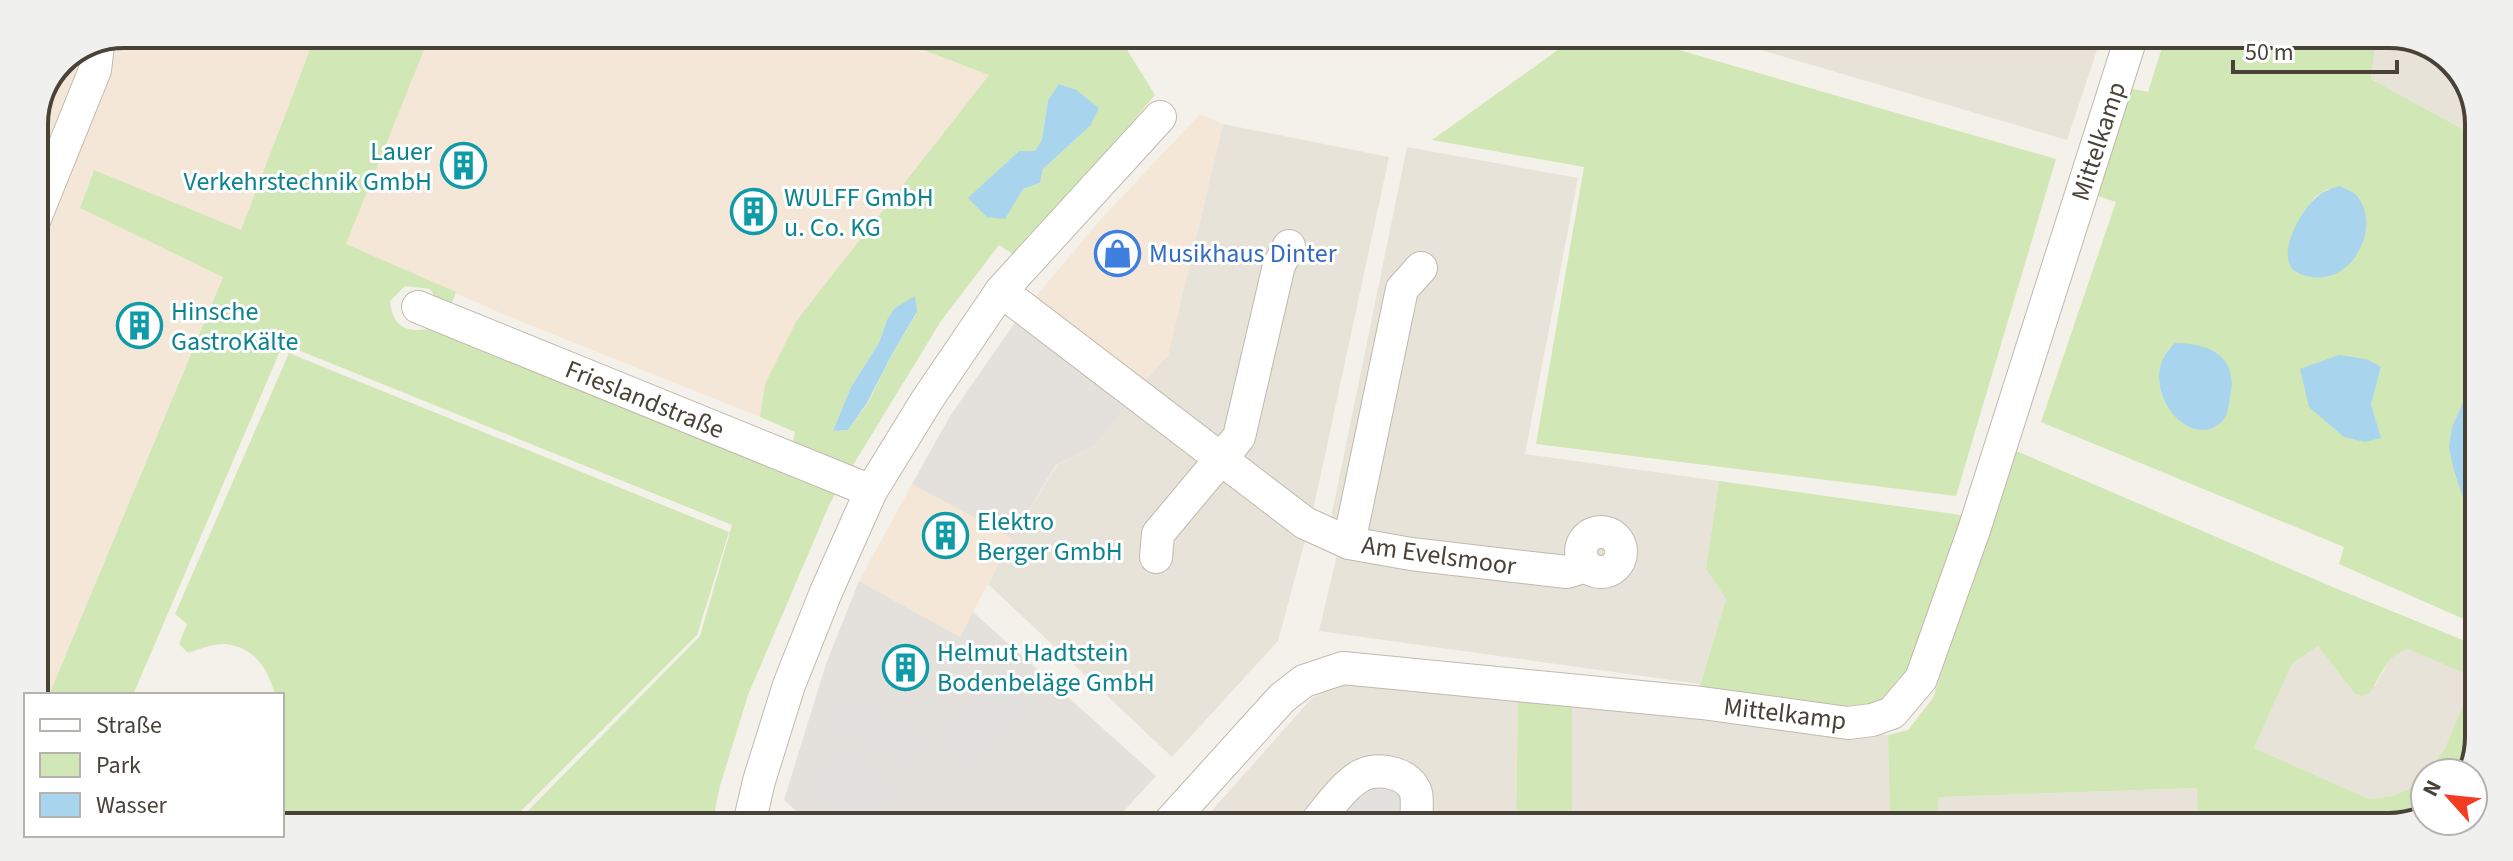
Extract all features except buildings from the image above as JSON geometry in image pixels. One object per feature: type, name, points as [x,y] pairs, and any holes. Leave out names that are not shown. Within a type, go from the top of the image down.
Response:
[{"type":"street","name":"Mittelkamp","points":[[1178,813],[1282,698],[1304,681],[1343,668],[1702,703],[1848,723],[1892,713],[1921,679],[1974,530],[2128,48]]},
{"type":"street","points":[[48,186],[95,70],[97,53]]},
{"type":"street","points":[[752,813],[789,685],[871,491],[927,400],[1001,291],[1160,117]]},
{"type":"street","points":[[1156,557],[1158,534],[1239,437],[1279,265],[1289,246]]},
{"type":"street","points":[[1349,543],[1402,289],[1421,268]]},
{"type":"street","name":"Am Evelsmoor","points":[[1001,291],[1305,523],[1349,543],[1411,554],[1567,572],[1586,566]]},
{"type":"street","name":"Frieslandstraße","points":[[418,307],[871,491]]},
{"type":"street","points":[[1325,813],[1354,781],[1365,774],[1385,771],[1407,779],[1413,786],[1417,796],[1416,813]]},
{"type":"shaded area","points":[[124,48],[311,48],[241,230],[93,171],[80,208],[223,276],[48,693],[48,124],[49,110],[61,82],[82,61],[110,49]]},
{"type":"shaded area","points":[[425,48],[918,48],[989,75],[797,320],[765,384],[760,417],[517,320],[345,245]]},
{"type":"shaded area","points":[[1754,48],[2098,48],[2067,140]]},
{"type":"shaded area","points":[[2375,48],[2398,49],[2422,56],[2443,70],[2455,86],[2464,110],[2465,130],[2371,79]]},
{"type":"shaded area","points":[[1200,114],[1223,124],[1168,355],[1141,384],[1031,302],[1100,220]]},
{"type":"shaded area","points":[[1223,124],[1389,157],[1313,511],[1278,641],[1172,757],[988,584],[1057,465],[1096,445],[1168,355]]},
{"type":"shaded area","points":[[1407,147],[1578,178],[1525,454],[1719,481],[1706,569],[1726,599],[1700,684],[1319,631],[1336,559],[1332,513]]},
{"type":"shaded area","points":[[1020,315],[1131,399],[1096,445],[1056,465],[1012,538],[912,484],[950,416]]},
{"type":"shaded area","points":[[912,484],[1012,538],[960,637],[859,581]]},
{"type":"shaded area","points":[[859,581],[960,637],[973,612],[1156,776],[1122,813],[798,813],[784,800],[826,664]]},
{"type":"shaded area","points":[[2318,646],[2355,694],[2375,686],[2389,661],[2398,652],[2408,649],[2465,674],[2465,702],[2444,750],[2438,757],[2409,757],[2409,789],[2392,796],[2369,799],[2254,748],[2292,664]]},
{"type":"shaded area","points":[[993,675],[1032,711],[971,778],[932,742]]},
{"type":"shaded area","points":[[1349,678],[1518,697],[1516,813],[1210,813],[1311,699]]},
{"type":"shaded area","points":[[845,690],[933,736],[911,774],[837,734],[834,740],[908,782],[887,813],[834,813],[805,791],[817,766],[833,709]]},
{"type":"shaded area","points":[[1572,703],[1888,735],[1890,813],[1572,813]]},
{"type":"shaded area","points":[[1393,773],[1411,813],[1331,813]]},
{"type":"shaded area","points":[[2198,788],[2198,813],[1937,813],[1938,797]]},
{"type":"green space","points":[[311,48],[425,48],[346,244],[456,292],[450,308],[439,303],[430,289],[405,286],[390,301],[399,324],[417,330],[434,328],[787,474],[795,432],[760,417],[765,384],[797,320],[989,75],[918,48],[1126,48],[1155,95],[1017,257],[999,245],[941,321],[830,503],[748,695],[714,813],[526,813],[700,636],[732,525],[283,344],[134,693],[50,693],[223,277],[80,208],[94,170],[241,230]],"holes":[[[1059,84],[1075,89],[1090,126],[1043,169],[1040,183],[1023,189],[1004,219],[969,198],[1019,151],[1035,151],[1042,139],[1048,100]],[[917,313],[868,403],[848,430],[833,431],[851,387],[879,343],[887,320]]]},
{"type":"green space","points":[[1561,48],[1672,48],[2056,159],[1956,496],[1536,444],[1584,167],[1432,140]]},
{"type":"green space","points":[[2162,48],[2375,48],[2371,79],[2465,130],[2465,398],[2452,427],[2454,471],[2465,504],[2465,620],[2339,564],[2344,547],[2041,422],[2116,202],[2095,195],[2129,88],[2148,92]],"holes":[[[2328,189],[2365,217],[2363,242],[2357,255],[2301,216],[2315,197]],[[2170,347],[2197,429],[2175,414],[2162,395],[2160,372]],[[2381,367],[2371,405],[2319,415],[2309,407]]]},
{"type":"green space","points":[[289,353],[729,532],[697,635],[519,813],[284,813],[284,693],[274,693],[260,663],[240,648],[220,644],[188,653],[179,644],[187,624],[175,614]]},
{"type":"green space","points":[[2014,450],[2465,641],[2465,674],[2408,649],[2389,661],[2370,693],[2362,696],[2355,694],[2318,646],[2292,664],[2254,748],[2369,799],[2392,796],[2409,789],[2409,810],[2398,812],[2198,813],[2197,788],[1939,797],[1937,813],[1890,813],[1888,735],[1908,730],[1933,698]]},
{"type":"green space","points":[[1719,481],[1968,516],[1915,673],[1890,702],[1848,717],[1698,692],[1726,599],[1706,569]]},
{"type":"green space","points":[[1518,697],[1572,703],[1572,813],[1516,813]]},
{"type":"green space","points":[[2465,701],[2462,757],[2438,757],[2444,750]]},
{"type":"water","points":[[1059,84],[1075,89],[1099,108],[1090,126],[1043,169],[1040,183],[1023,189],[1005,219],[987,217],[968,198],[1019,151],[1035,151],[1042,139],[1048,100]]},
{"type":"water","points":[[2340,186],[2356,195],[2364,207],[2365,236],[2360,250],[2340,271],[2327,277],[2300,274],[2291,267],[2288,259],[2294,229],[2312,201]]},
{"type":"water","points":[[915,296],[917,312],[867,403],[848,430],[833,431],[851,387],[879,343],[887,320],[895,308]]},
{"type":"water","points":[[2175,343],[2200,346],[2226,362],[2232,383],[2227,412],[2223,420],[2210,429],[2196,429],[2182,422],[2170,410],[2162,395],[2159,377],[2163,359]]},
{"type":"water","points":[[2339,355],[2366,359],[2381,367],[2371,405],[2381,438],[2365,442],[2344,437],[2309,407],[2300,369]]},
{"type":"water","points":[[2465,398],[2465,504],[2449,448],[2452,427]]},
{"type":"place","name":"Lauer Verkehrstechnik GmbH","points":[[463,166]]},
{"type":"place","name":"WULFF GmbH u. Co. KG","points":[[753,212]]},
{"type":"place","name":"Musikhaus Dinter","points":[[1118,253]]},
{"type":"place","name":"Hinsche GastroKälte","points":[[140,326]]},
{"type":"place","name":"Elektro Berger GmbH","points":[[946,536]]},
{"type":"place","name":"Helmut Hadtstein Bodenbeläge GmbH","points":[[906,667]]}]
